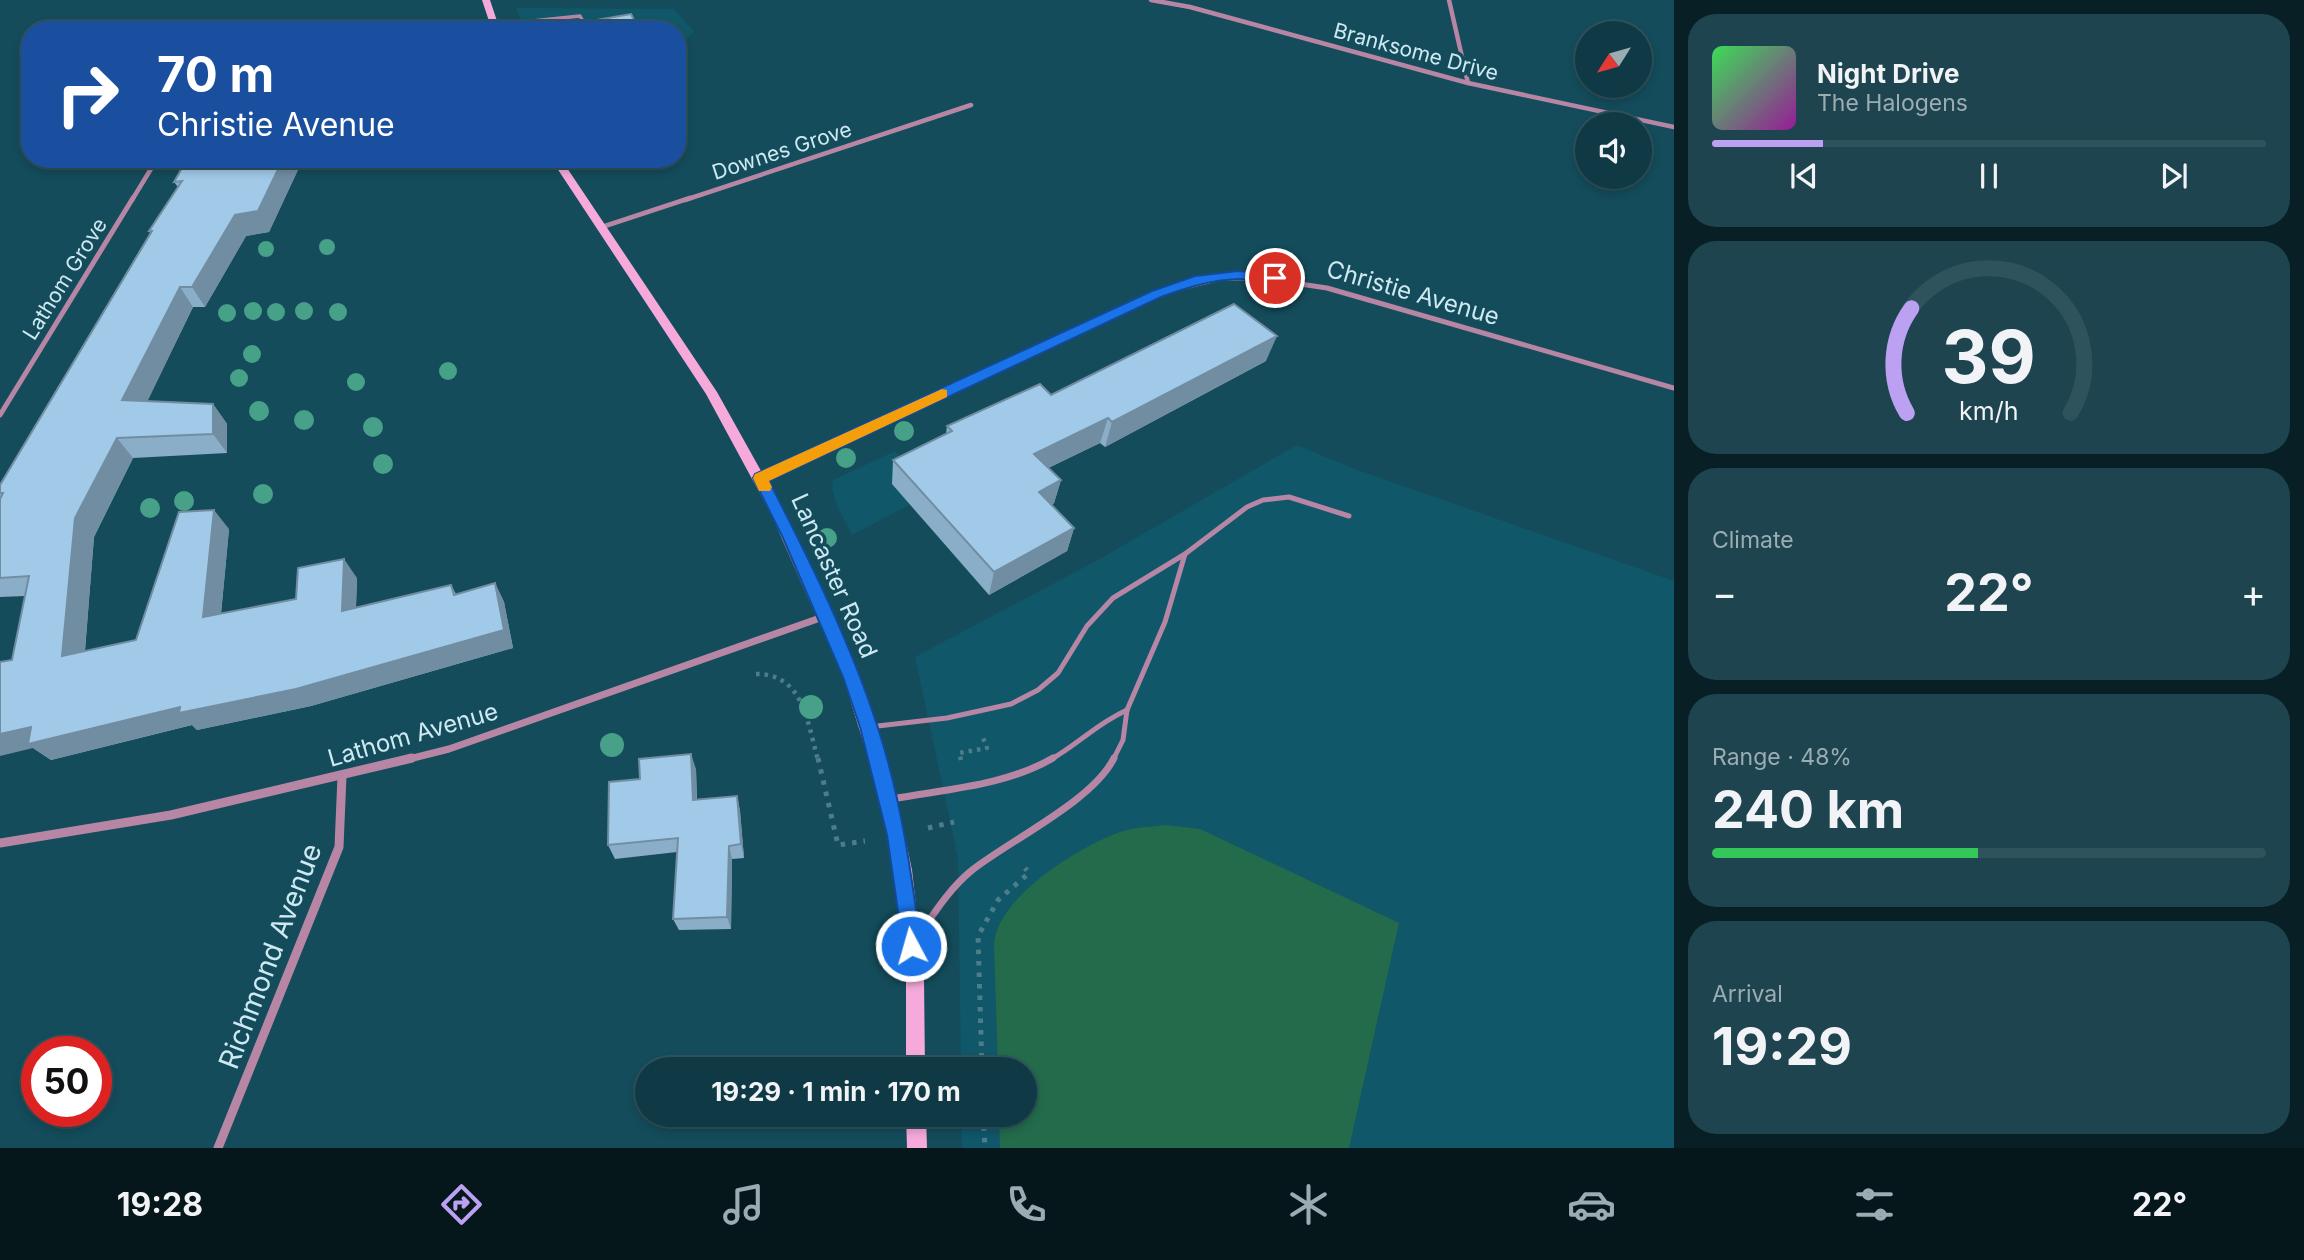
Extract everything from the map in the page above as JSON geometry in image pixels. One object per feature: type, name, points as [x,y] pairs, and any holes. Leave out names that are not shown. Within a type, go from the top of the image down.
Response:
[{"type":"main road","points":[[486,0],[493,21]]},
{"type":"main road","name":"Lancaster Road","points":[[562,168],[711,392],[760,478],[790,538],[851,677],[869,727],[889,799],[903,870],[915,978],[916,1057]]},
{"type":"main road","points":[[916,1127],[917,1148]]},
{"type":"street","name":"Branksome Drive","points":[[1151,0],[1189,7],[1468,83],[1674,127]]},
{"type":"street","points":[[1449,0],[1468,83]]},
{"type":"street","name":"Downes Grove","points":[[602,227],[971,106]]},
{"type":"street","name":"Lathom Grove","points":[[0,415],[151,168]]},
{"type":"street","name":"Christie Avenue","points":[[760,478],[1156,294],[1195,280],[1238,275],[1275,278],[1327,288],[1674,388]]},
{"type":"street","name":"Lathom Avenue","points":[[0,843],[171,815],[342,776],[449,748],[823,617]]},
{"type":"street","name":"Richmond Avenue","points":[[218,1148],[339,847],[342,776]]},
{"type":"lane","points":[[541,21],[580,16],[583,21]]},
{"type":"lane","points":[[869,727],[947,718],[998,707],[1011,704],[1038,690],[1058,673],[1087,626],[1113,598],[1185,554],[1247,507],[1263,500],[1289,497],[1349,516]]},
{"type":"lane","points":[[911,946],[946,897],[970,873],[998,850],[1072,800],[1108,770],[1123,740],[1127,710],[1160,634],[1185,554]]},
{"type":"lane","points":[[889,799],[1005,779],[1034,769],[1079,743],[1098,723],[1127,710]]},
{"type":"path","points":[[750,667],[752,674],[768,674],[783,679],[799,693],[824,780],[838,845],[859,843]]},
{"type":"path","points":[[962,765],[959,753],[987,748],[982,737]]},
{"type":"path","points":[[982,1057],[978,936],[984,916],[999,896],[1029,873],[1020,861]]},
{"type":"path","points":[[984,1127],[985,1148]]},
{"type":"shaded area","points":[[516,8],[674,9],[684,21],[521,21]]},
{"type":"shaded area","points":[[686,23],[694,32],[686,39]]},
{"type":"shaded area","points":[[1297,445],[1352,468],[1674,581],[1674,1148],[962,1148],[961,1127],[1037,1127],[1037,1057],[961,1057],[958,858],[915,657],[1096,561]]},
{"type":"shaded area","points":[[895,451],[932,493],[852,535],[837,506],[832,489],[833,480]]},
{"type":"green space","points":[[1165,825],[1200,829],[1399,923],[1349,1148],[1000,1148],[999,1127],[1037,1127],[1037,1057],[998,1057],[994,944],[999,926],[1025,891],[1044,875],[1106,838],[1139,828]]},
{"type":"building","points":[[631,14],[634,21],[590,21]]},
{"type":"building","points":[[182,168],[279,168],[258,211],[235,215],[192,287],[180,287],[122,400],[213,404],[213,434],[117,438],[75,518],[62,656],[136,640],[179,512],[214,510],[203,617],[296,599],[298,568],[344,559],[342,611],[451,585],[454,595],[495,583],[504,630],[296,689],[179,713],[180,707],[28,744],[31,727],[0,734],[0,662],[12,660],[29,576],[0,578],[0,499],[3,493],[0,493],[0,485],[152,231],[149,231],[182,181],[174,182]]},
{"type":"building","points":[[1234,304],[1277,336],[1112,422],[1108,418],[1034,454],[1061,480],[1039,492],[1074,528],[994,572],[893,460],[952,431],[947,426],[1040,384],[1051,395]]},
{"type":"building","points":[[691,754],[693,800],[737,796],[741,844],[729,846],[727,917],[673,919],[678,838],[608,845],[609,782],[640,779],[639,759]]},
{"type":"slow traffic","points":[[765,487],[760,478],[942,393]]},
{"type":"route","points":[[911,946],[903,870],[889,799],[869,727],[851,677],[790,538],[760,478],[1156,294],[1195,280],[1238,275],[1275,278]]}]
